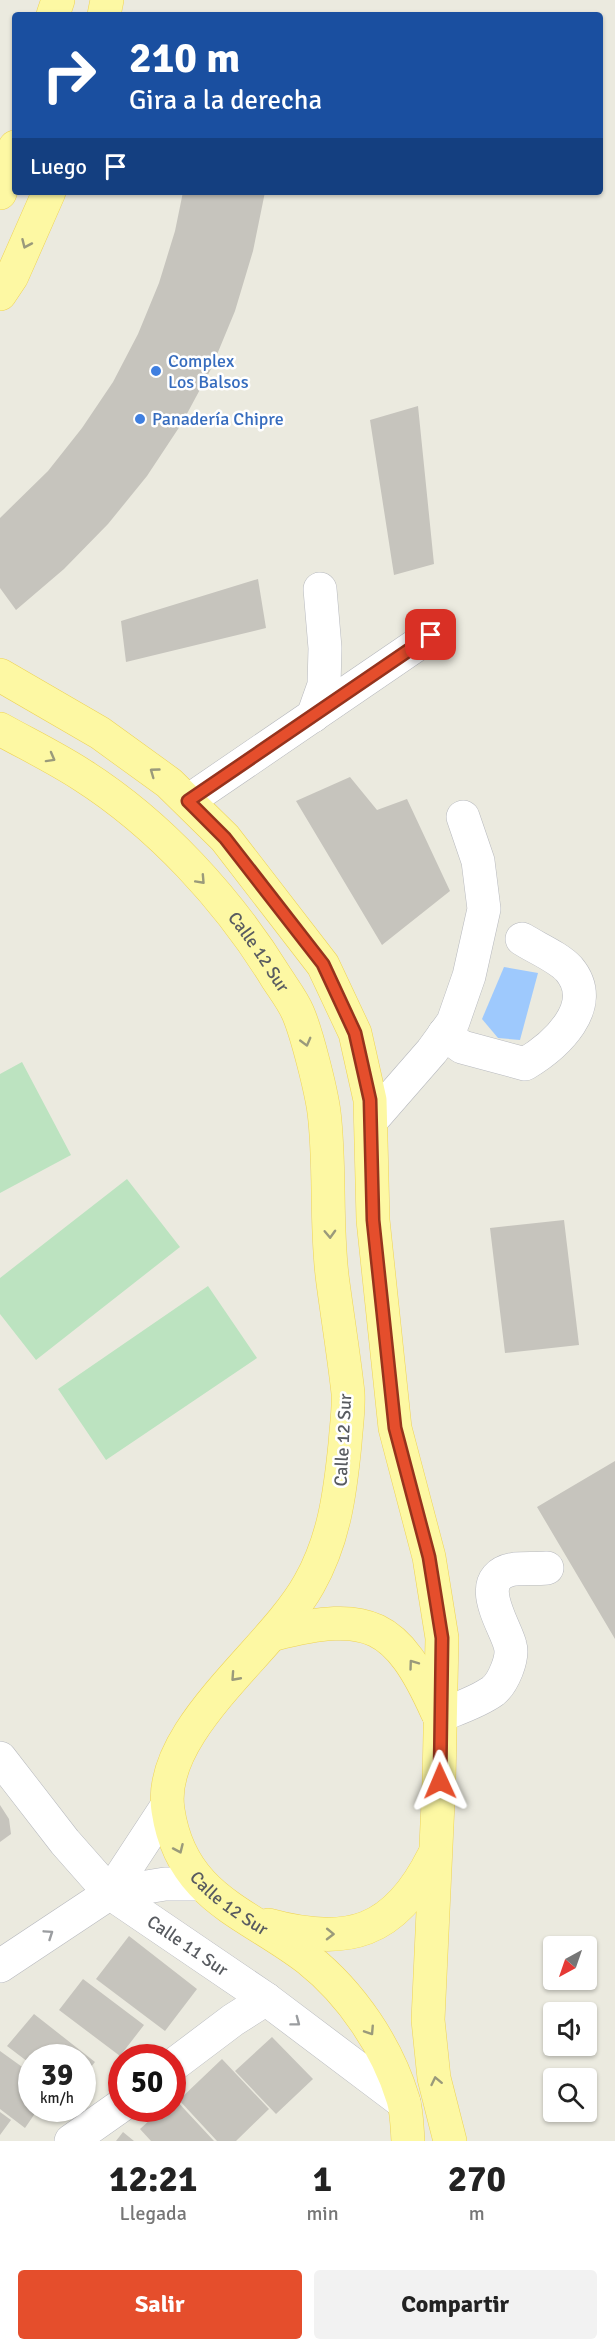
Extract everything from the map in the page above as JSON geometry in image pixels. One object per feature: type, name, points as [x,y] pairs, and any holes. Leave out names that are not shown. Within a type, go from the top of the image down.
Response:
[{"type":"main road","points":[[0,193],[12,156]]},
{"type":"main road","points":[[0,294],[12,276],[48,195]]},
{"type":"main road","points":[[0,675],[100,733],[168,783],[225,838],[323,964],[355,1033],[370,1100],[373,1220],[395,1428],[429,1557],[442,1638],[439,1716],[440,1781],[434,1853],[428,2020],[434,2078],[452,2140]]},
{"type":"main road","name":"Calle 12 Sur","points":[[0,729],[83,776],[153,829],[210,889],[256,945],[298,1012],[324,1110],[331,1272],[349,1399],[340,1497],[330,1539],[309,1584],[275,1634],[207,1707],[186,1736],[171,1770],[167,1806],[177,1849],[200,1884],[225,1905],[310,1960],[347,1996],[391,2066],[404,2103],[408,2141]]},
{"type":"main road","points":[[275,1634],[325,1622],[354,1623],[377,1630],[402,1650],[419,1673],[439,1716]]},
{"type":"main road","points":[[252,1921],[299,1934],[342,1934],[370,1926],[394,1912],[418,1886],[434,1853]]},
{"type":"street","points":[[313,716],[324,685],[325,648],[320,589]]},
{"type":"street","points":[[188,801],[431,635]]},
{"type":"street","points":[[371,1121],[453,1022],[470,976],[484,909],[478,861],[463,817]]},
{"type":"street","points":[[444,1034],[462,1047],[525,1064],[548,1051],[572,1023],[579,1001],[578,983],[568,968],[522,939]]},
{"type":"street","points":[[439,1716],[494,1690],[506,1672],[511,1647],[492,1604],[492,1590],[499,1576],[512,1569],[547,1568]]},
{"type":"street","name":"Calle 11 Sur","points":[[0,1758],[65,1842],[110,1893],[266,1999],[404,2103]]},
{"type":"street","points":[[0,1966],[110,1893],[167,1806]]},
{"type":"street","points":[[110,1893],[165,1884],[200,1884]]},
{"type":"street","points":[[186,2055],[233,2020],[266,1999]]},
{"type":"street","points":[[71,2141],[108,2115]]},
{"type":"green space","points":[[22,1062],[71,1155],[0,1193],[0,1074]]},
{"type":"green space","points":[[127,1179],[180,1247],[36,1360],[0,1314],[0,1278]]},
{"type":"green space","points":[[208,1286],[257,1358],[106,1460],[58,1389]]},
{"type":"water","points":[[504,967],[538,973],[520,1040],[498,1038],[482,1019]]},
{"type":"building","points":[[182,195],[264,195],[253,251],[235,311],[211,369],[182,423],[147,476],[108,524],[64,569],[16,610],[0,588],[0,518],[48,471],[82,428],[113,382],[138,334],[159,283],[175,231]]},
{"type":"building","points":[[418,406],[434,564],[394,575],[370,420]]},
{"type":"building","points":[[258,579],[266,628],[126,662],[121,621]]},
{"type":"building","points":[[350,777],[377,810],[407,799],[450,891],[382,945],[296,801]]},
{"type":"building","points":[[564,1220],[579,1345],[505,1353],[490,1228]]},
{"type":"building","points":[[615,1461],[615,1639],[537,1507]]},
{"type":"building","points":[[0,1805],[9,1819],[11,1834],[0,1842]]},
{"type":"building","points":[[129,1936],[197,1989],[165,2031],[96,1979]]},
{"type":"building","points":[[83,1979],[144,2025],[129,2044],[108,2044],[108,2047],[59,2010]]},
{"type":"building","points":[[34,2014],[72,2044],[18,2044],[18,2054],[7,2046]]},
{"type":"building","points":[[272,2037],[313,2079],[276,2114],[235,2071]]},
{"type":"building","points":[[0,2051],[18,2064],[18,2122],[29,2122],[25,2128],[0,2109]]},
{"type":"building","points":[[222,2059],[269,2109],[236,2141],[217,2141],[186,2108],[186,2093]]},
{"type":"building","points":[[186,2111],[214,2141],[151,2141],[140,2129],[148,2122],[186,2122]]},
{"type":"building","points":[[0,2112],[11,2120],[0,2135]]},
{"type":"building","points":[[123,2132],[134,2141],[116,2141]]},
{"type":"place","name":"Complex Los Balsos","points":[[156,371]]},
{"type":"place","name":"Panadería Chipre","points":[[140,419]]},
{"type":"route","points":[[431,635],[188,801],[225,838],[323,964],[355,1033],[370,1100],[373,1220],[395,1428],[429,1557],[442,1638],[439,1716],[440,1781]]}]
